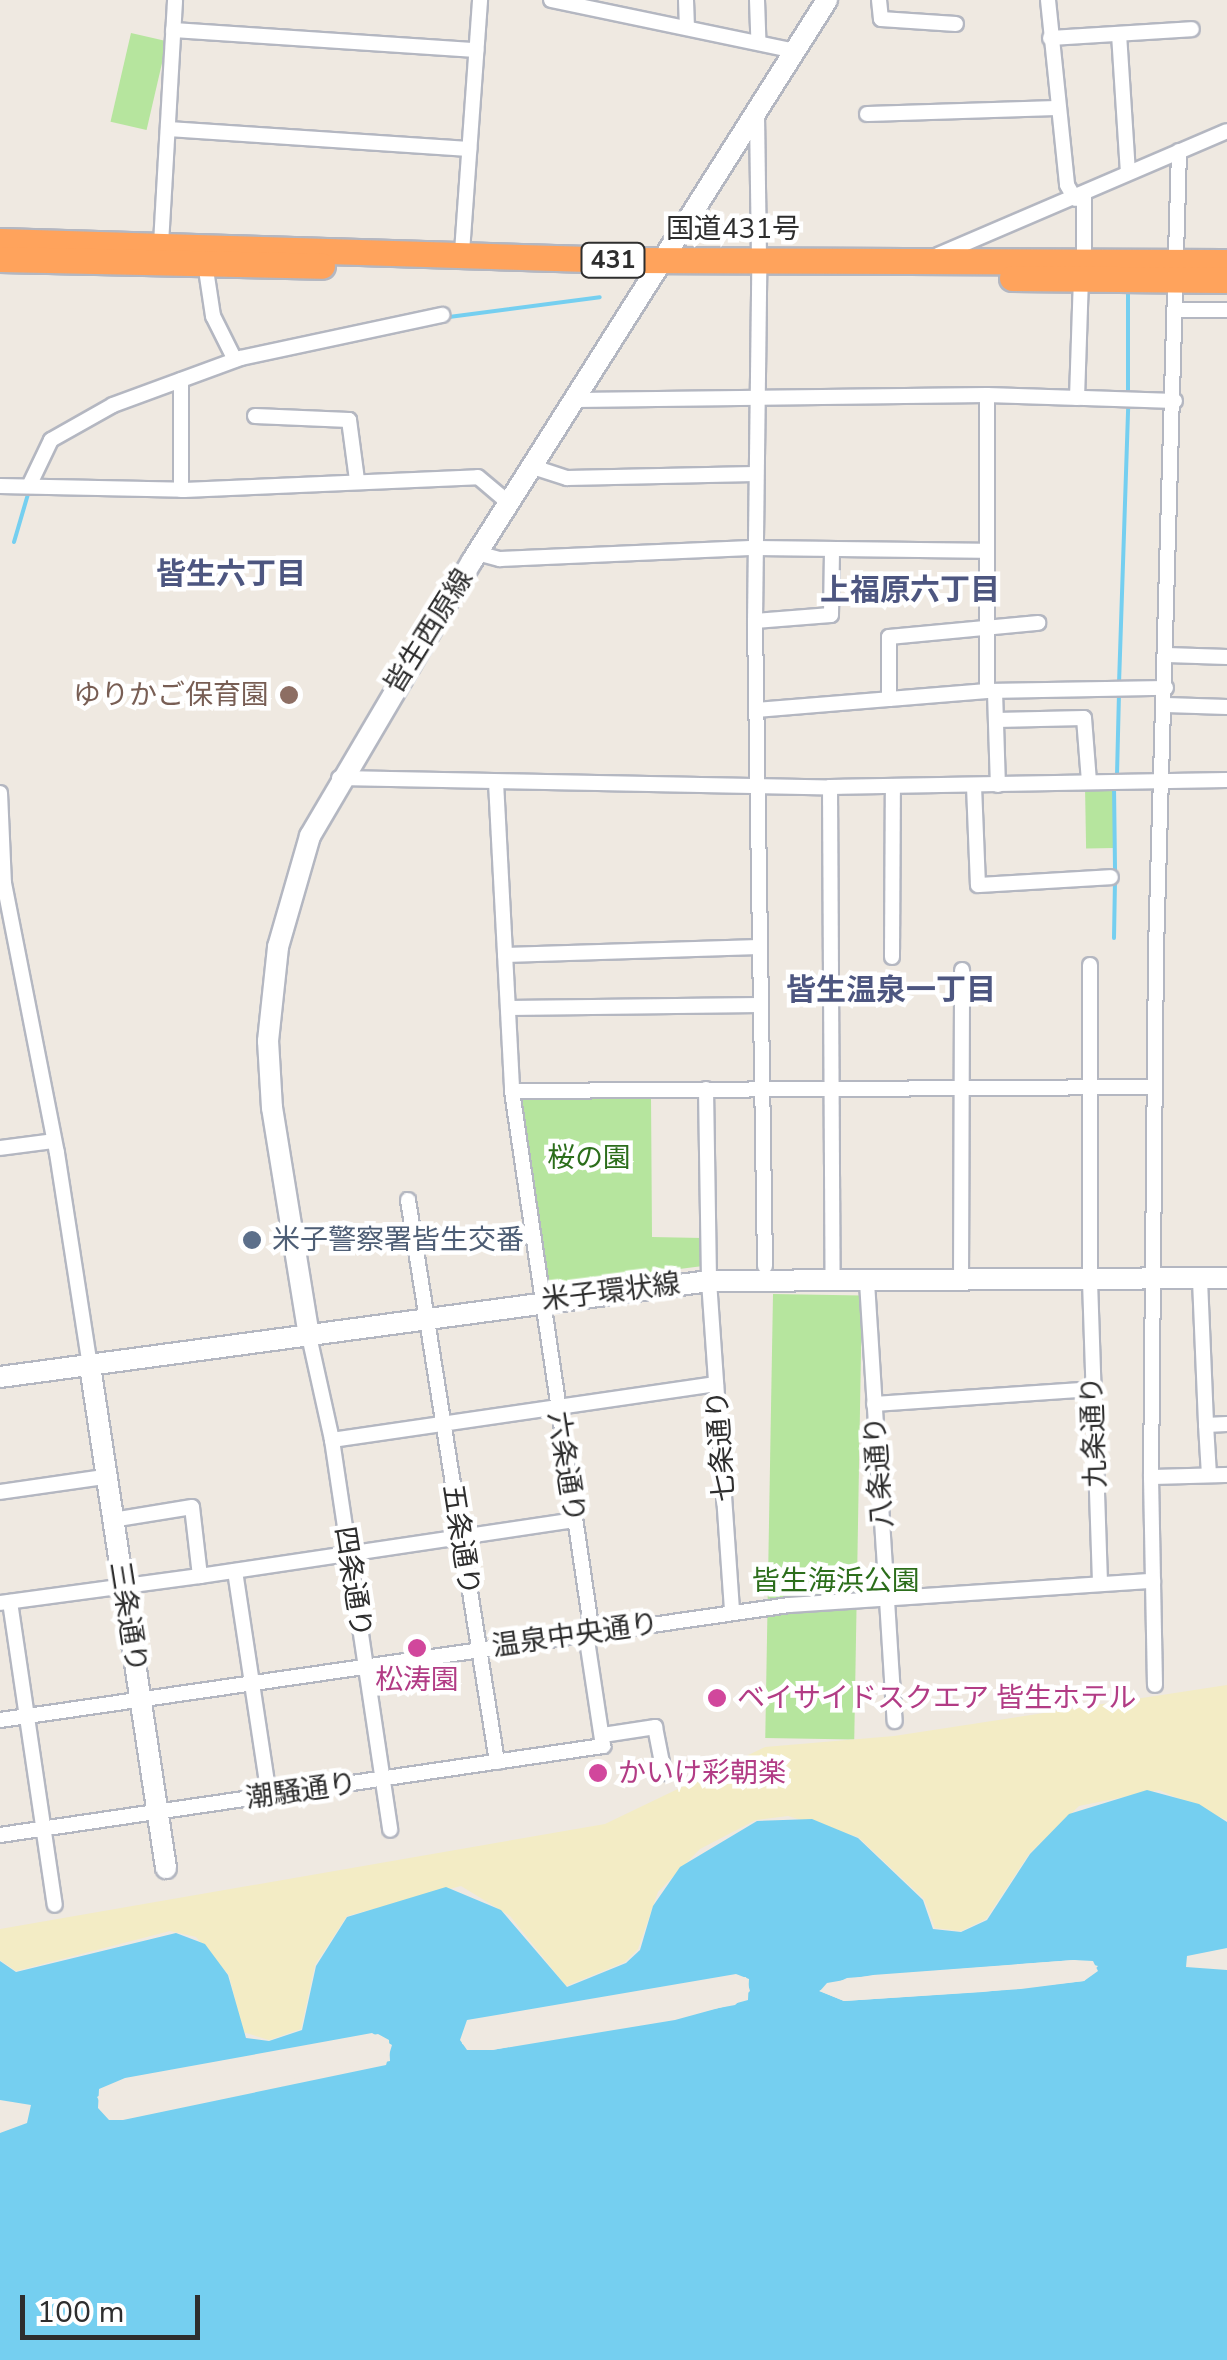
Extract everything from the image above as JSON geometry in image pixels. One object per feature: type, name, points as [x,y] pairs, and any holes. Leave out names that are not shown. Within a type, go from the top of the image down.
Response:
[{"type":"highway","name":"国道431号","points":[[0,241],[462,252],[659,266]]},
{"type":"highway","name":"国道431号","points":[[0,259],[1082,270],[1177,272],[1227,280]]},
{"type":"highway","name":"国道431号","points":[[759,266],[924,261],[1082,270]]},
{"type":"highway","name":"国道431号","points":[[1177,272],[1227,262]]},
{"type":"main road","name":"皆生西原線","points":[[309,1336],[272,1108],[269,1011],[296,876],[339,778],[827,0]]},
{"type":"main road","name":"米子環状線","points":[[0,1378],[539,1301],[709,1281],[1151,1282],[1227,1278]]},
{"type":"main road","name":"三条通り","points":[[90,1366],[166,1868]]},
{"type":"street","points":[[161,244],[175,0]]},
{"type":"street","points":[[462,252],[480,0]]},
{"type":"street","points":[[551,0],[758,38],[795,51]]},
{"type":"street","points":[[686,0],[687,25]]},
{"type":"street","points":[[756,0],[758,38]]},
{"type":"street","points":[[879,0],[878,14],[887,20],[956,24]]},
{"type":"street","points":[[1048,0],[1067,185],[1080,197],[1082,270],[1077,398]]},
{"type":"street","points":[[173,30],[476,50]]},
{"type":"street","points":[[1050,38],[1192,30]]},
{"type":"street","points":[[1119,34],[1128,174]]},
{"type":"street","points":[[867,114],[1057,108]]},
{"type":"street","points":[[756,115],[759,266],[754,402],[755,621],[765,1266]]},
{"type":"street","points":[[168,129],[469,149]]},
{"type":"street","points":[[924,261],[1227,132]]},
{"type":"street","points":[[1155,1684],[1151,1282],[1178,151]]},
{"type":"street","points":[[206,263],[213,316],[234,360]]},
{"type":"street","points":[[1176,310],[1227,310]]},
{"type":"street","points":[[29,486],[41,450],[62,430],[181,380],[234,360],[442,315]]},
{"type":"street","points":[[181,380],[181,490]]},
{"type":"street","points":[[987,396],[986,624],[998,785]]},
{"type":"street","points":[[576,400],[754,402],[987,396],[1174,401]]},
{"type":"street","points":[[255,416],[349,420],[357,480]]},
{"type":"street","points":[[534,467],[568,478],[755,474]]},
{"type":"street","points":[[0,486],[181,490],[478,476],[510,504]]},
{"type":"street","points":[[477,553],[500,560],[756,548],[986,550]]},
{"type":"street","points":[[755,621],[831,615],[832,549]]},
{"type":"street","points":[[889,700],[891,635],[986,624],[1038,623]]},
{"type":"street","points":[[1167,656],[1227,656]]},
{"type":"street","points":[[756,710],[991,692],[1166,688]]},
{"type":"street","points":[[1166,705],[1227,707]]},
{"type":"street","points":[[996,720],[1084,718],[1089,781]]},
{"type":"street","points":[[339,778],[830,787],[1163,778],[1227,780]]},
{"type":"street","name":"六条通り","points":[[496,782],[512,1091],[603,1741]]},
{"type":"street","points":[[974,786],[978,885],[1111,877]]},
{"type":"street","points":[[830,787],[836,1088],[833,1281]]},
{"type":"street","points":[[892,957],[893,787]]},
{"type":"street","points":[[0,793],[4,883],[54,1140],[90,1366]]},
{"type":"street","points":[[505,955],[759,947]]},
{"type":"street","name":"九条通り","points":[[1090,965],[1090,1281],[1100,1583]]},
{"type":"street","points":[[961,1282],[962,970]]},
{"type":"street","points":[[508,1008],[760,1004]]},
{"type":"street","points":[[512,1091],[1155,1087]]},
{"type":"street","name":"七条通り","points":[[706,1090],[709,1281],[732,1612]]},
{"type":"street","points":[[0,1148],[54,1140]]},
{"type":"street","name":"五条通り","points":[[408,1200],[497,1762]]},
{"type":"street","points":[[1200,1280],[1209,1476]]},
{"type":"street","name":"八条通り","points":[[866,1282],[895,1721]]},
{"type":"street","name":"四条通り","points":[[309,1336],[332,1440],[390,1830]]},
{"type":"street","points":[[332,1440],[716,1384]]},
{"type":"street","points":[[874,1404],[1092,1388]]},
{"type":"street","points":[[1206,1424],[1227,1424]]},
{"type":"street","points":[[1151,1478],[1227,1475]]},
{"type":"street","points":[[0,1492],[104,1476]]},
{"type":"street","points":[[112,1520],[192,1507],[200,1576]]},
{"type":"street","points":[[55,1905],[5,1603],[574,1520]]},
{"type":"street","points":[[234,1571],[269,1796]]},
{"type":"street","name":"温泉中央通り","points":[[0,1720],[732,1612],[888,1596],[1153,1581]]},
{"type":"street","name":"潮騒通り","points":[[0,1835],[497,1762],[656,1727],[664,1773]]},
{"type":"green space","points":[[131,33],[167,41],[147,130],[111,122]]},
{"type":"green space","points":[[1085,785],[1113,785],[1114,848],[1086,848]]},
{"type":"green space","name":"桜の園","points":[[651,1096],[652,1237],[702,1238],[703,1266],[545,1286],[518,1100]]},
{"type":"green space","name":"皆生海浜公園","points":[[773,1294],[862,1296],[854,1739],[765,1738]]},
{"type":"sand","points":[[1227,1685],[1227,1820],[1159,1790],[1079,1806],[1029,1854],[986,1919],[961,1931],[935,1928],[924,1899],[858,1837],[788,1816],[756,1820],[700,1849],[658,1892],[638,1949],[625,1962],[566,1986],[510,1916],[461,1886],[347,1916],[315,1965],[301,2029],[269,2040],[243,2032],[229,1975],[196,1937],[170,1931],[16,1971],[0,1960],[0,1929],[605,1824],[765,1747],[894,1736]]},
{"type":"water","points":[[1147,1790],[1199,1804],[1227,1822],[1227,1948],[1187,1956],[1186,1967],[1227,1970],[1227,2360],[0,2360],[0,2133],[27,2123],[31,2105],[0,2100],[0,1961],[16,1972],[176,1933],[205,1944],[228,1975],[246,2038],[269,2041],[302,2030],[316,1966],[347,1917],[446,1887],[501,1910],[567,1987],[626,1963],[640,1950],[653,1906],[680,1867],[757,1821],[812,1819],[858,1838],[923,1900],[933,1929],[961,1932],[987,1920],[1030,1854],[1069,1814]],"holes":[[[1074,1960],[1098,1966],[1084,1981],[1021,1989],[844,2001],[819,1991],[847,1978]],[[746,1977],[750,1991],[735,2005],[492,2050],[462,2044],[468,2021]],[[378,2034],[389,2040],[390,2061],[109,2118],[97,2097],[125,2079]]]},
{"type":"pier","points":[[1074,1960],[1093,1961],[1098,1971],[1084,1981],[983,1992],[844,2001],[820,1991],[827,1983],[873,1975]],"holes":[[[1074,1965],[1093,1969],[1020,1984],[844,1996],[825,1991],[873,1980]]]},
{"type":"pier","points":[[736,1974],[749,1979],[748,2000],[675,2020],[492,2050],[467,2050],[460,2040],[467,2020]],"holes":[[[737,1980],[744,1982],[741,1998],[674,2014],[491,2045],[469,2045],[466,2039],[470,2025]]]},
{"type":"pier","points":[[372,2033],[392,2045],[386,2065],[109,2120],[98,2108],[99,2089],[125,2078]],"holes":[[[373,2039],[386,2047],[383,2060],[123,2114],[104,2106],[104,2093],[126,2084]]]},
{"type":"waterway","points":[[1128,292],[1128,396]]},
{"type":"waterway","points":[[449,317],[600,297]]},
{"type":"waterway","points":[[1119,684],[1128,406]]},
{"type":"waterway","points":[[14,542],[28,494]]},
{"type":"waterway","points":[[1117,775],[1119,695]]},
{"type":"waterway","points":[[1114,786],[1115,872]]},
{"type":"waterway","points":[[1114,938],[1115,881]]},
{"type":"place","name":"ゆりかご保育園","points":[[289,695]]},
{"type":"place","name":"米子警察署皆生交番","points":[[252,1240]]},
{"type":"place","name":"松涛園","points":[[417,1648]]},
{"type":"place","name":"ベイサイドスクエア 皆生ホテル","points":[[717,1698]]},
{"type":"place","name":"かいけ彩朝楽","points":[[598,1773]]},
{"type":"district","name":"皆生六丁目","points":[[231,575]]},
{"type":"district","name":"上福原六丁目","points":[[910,591]]},
{"type":"district","name":"皆生温泉一丁目","points":[[891,991]]}]
